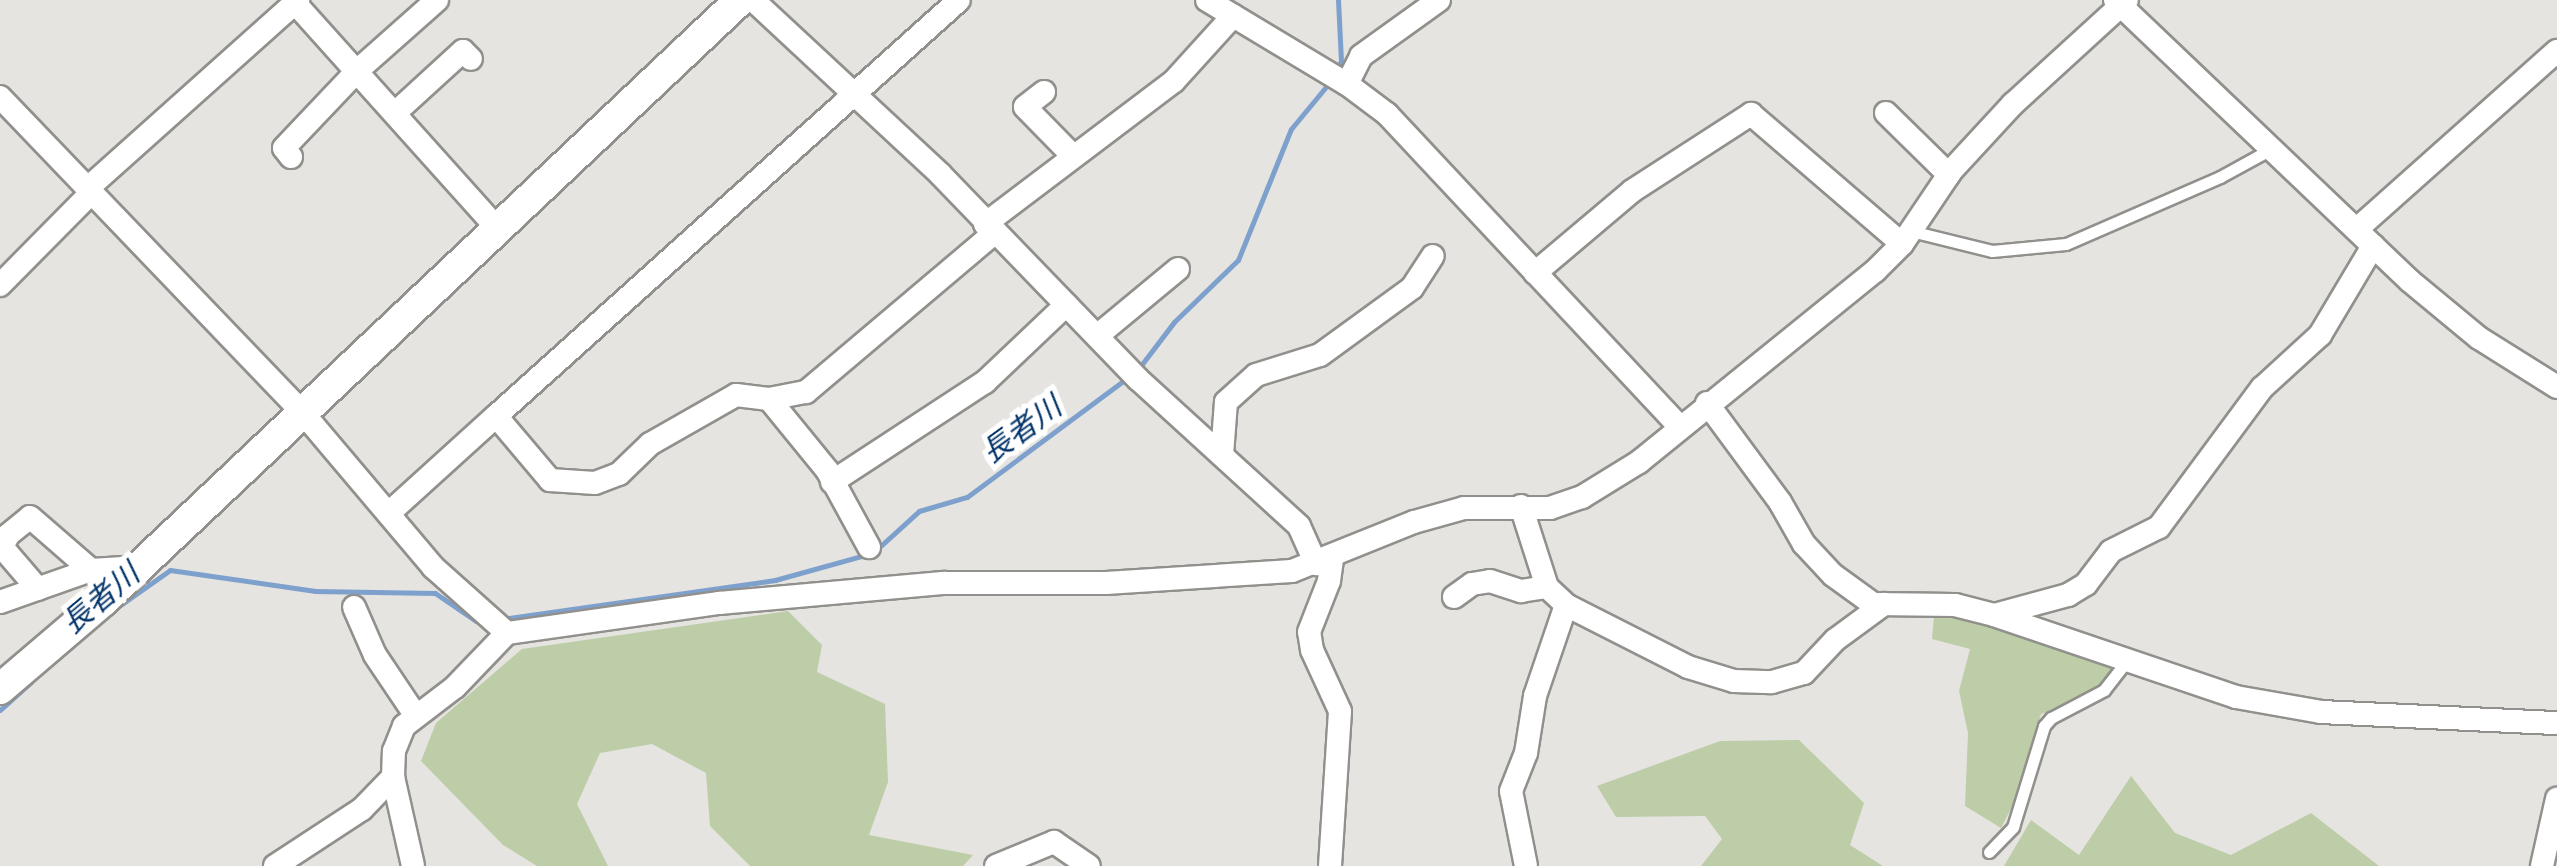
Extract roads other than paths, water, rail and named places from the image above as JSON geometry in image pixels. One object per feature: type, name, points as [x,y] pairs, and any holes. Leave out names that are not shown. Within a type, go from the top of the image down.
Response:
[{"type":"street","points":[[291,157],[284,148],[356,71],[437,0]]},
{"type":"street","points":[[0,689],[139,567],[740,0]]},
{"type":"street","points":[[753,0],[940,174],[1133,373],[1298,526],[1324,561],[1329,581],[1309,632],[1312,650],[1340,711],[1330,866]]},
{"type":"street","points":[[388,512],[959,0]]},
{"type":"street","points":[[1208,0],[1338,79],[1387,114],[1678,426]]},
{"type":"street","points":[[1338,79],[1361,56],[1438,0]]},
{"type":"street","points":[[0,285],[90,190],[297,1],[498,228]]},
{"type":"street","points":[[413,866],[393,777],[394,751],[404,726],[455,687],[507,633],[795,595],[945,583],[1189,580],[1292,571],[1414,522],[1464,508],[1550,508],[1582,497],[1638,462],[1875,271],[1906,238],[1948,175],[2013,104],[2121,2],[2365,238],[2479,338],[2557,387]]},
{"type":"street","points":[[496,416],[550,480],[595,483],[619,474],[650,444],[736,395],[769,400],[806,392],[1072,156],[1174,81],[1232,16]]},
{"type":"street","points":[[395,114],[463,51],[471,59]]},
{"type":"street","points":[[1994,615],[2068,595],[2086,584],[2111,551],[2159,527],[2262,388],[2320,335],[2365,238],[2557,51]]},
{"type":"street","points":[[1044,92],[1026,107],[1072,156]]},
{"type":"street","points":[[0,96],[303,413],[434,567],[507,633]]},
{"type":"street","points":[[1535,272],[1632,192],[1750,114],[1906,238]]},
{"type":"street","points":[[1886,114],[1948,175]]},
{"type":"street","points":[[1222,455],[1226,402],[1256,374],[1320,355],[1412,288],[1433,256]]},
{"type":"street","points":[[1097,336],[1178,269]]},
{"type":"street","points":[[832,482],[986,382],[1066,304]]},
{"type":"street","points":[[769,400],[832,482],[868,547]]},
{"type":"street","points":[[1707,403],[1780,502],[1804,544],[1833,575],[1873,604],[1955,604],[2236,697],[2322,712],[2557,723]]},
{"type":"street","points":[[1521,506],[1548,587],[1566,605],[1688,667],[1734,681],[1772,682],[1804,673],[1835,640],[1884,604]]},
{"type":"street","points":[[38,590],[2,548],[8,535],[30,517],[91,570]]},
{"type":"street","points":[[0,602],[91,570],[139,567]]},
{"type":"street","points":[[1454,597],[1472,584],[1490,582],[1521,591],[1548,587]]},
{"type":"street","points":[[1526,866],[1510,791],[1526,753],[1535,696],[1566,605]]},
{"type":"street","points":[[354,607],[374,655],[416,716]]},
{"type":"street","points":[[276,866],[362,809],[393,777]]},
{"type":"street","points":[[2542,866],[2557,800]]},
{"type":"street","points":[[996,866],[1054,842],[1089,866]]},
{"type":"lane","points":[[1906,238],[1992,251],[2066,244],[2220,177],[2272,148]]},
{"type":"lane","points":[[1989,852],[2013,827],[2044,726],[2051,718],[2104,690],[2126,662]]},
{"type":"waterway","name":"長者川","points":[[1337,69],[1341,61],[1338,0]]},
{"type":"waterway","name":"長者川","points":[[1139,368],[1174,322],[1238,260],[1291,129],[1329,83]]},
{"type":"waterway","name":"長者川","points":[[875,551],[919,511],[967,497],[1127,378]]},
{"type":"waterway","name":"長者川","points":[[509,618],[775,580],[865,555]]},
{"type":"waterway","name":"長者川","points":[[119,606],[170,570],[315,591],[435,593],[476,621]]},
{"type":"waterway","name":"長者川","points":[[0,710],[31,682]]}]
